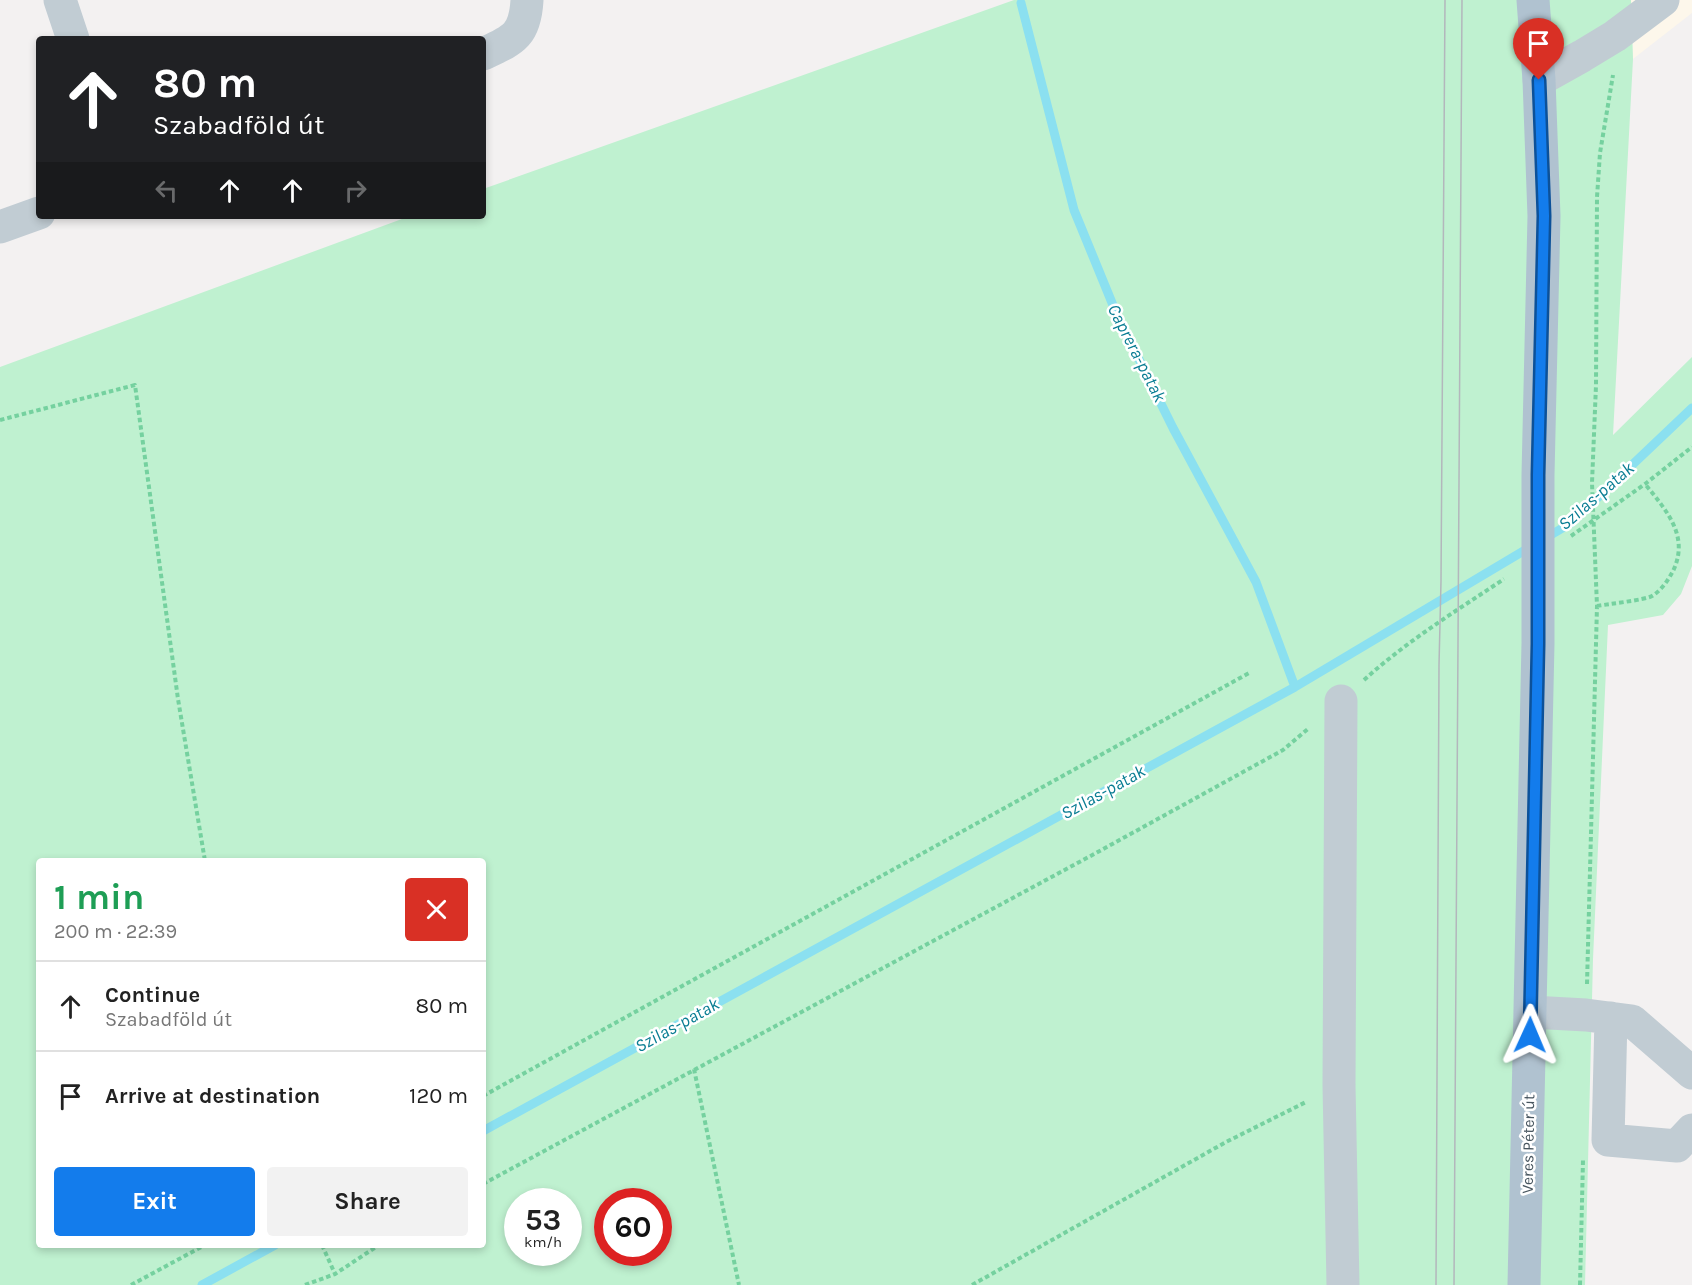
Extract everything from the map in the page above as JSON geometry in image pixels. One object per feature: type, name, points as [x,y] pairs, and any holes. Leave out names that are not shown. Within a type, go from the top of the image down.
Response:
[{"type":"main road","name":"Veres Péter út","points":[[1524,1285],[1538,644],[1538,475],[1544,216],[1539,80],[1533,0]]},
{"type":"lane","points":[[60,0],[73,36]]},
{"type":"lane","points":[[486,53],[510,42],[519,33],[525,20],[527,0]]},
{"type":"lane","points":[[1539,80],[1615,36],[1663,0]]},
{"type":"lane","points":[[0,227],[36,214]]},
{"type":"lane","points":[[1341,700],[1339,1085],[1343,1285]]},
{"type":"lane","points":[[1531,1012],[1599,1016],[1632,1021],[1692,1073]]},
{"type":"lane","points":[[1599,1016],[1608,1140],[1677,1146],[1692,1130]]},
{"type":"path","points":[[1599,1016],[1597,606],[1592,483],[1596,385],[1597,197],[1600,153],[1613,78],[1615,36]]},
{"type":"path","points":[[0,420],[135,385],[178,699],[204,858]]},
{"type":"path","points":[[1597,606],[1652,597],[1667,582],[1677,562],[1679,546],[1675,526],[1668,512],[1645,484],[1692,447]]},
{"type":"path","points":[[486,1182],[1283,750],[1387,659],[1427,629]]},
{"type":"path","points":[[486,1094],[1249,674]]},
{"type":"path","points":[[694,1069],[739,1285]]},
{"type":"path","points":[[972,1285],[1226,1142],[1339,1085]]},
{"type":"path","points":[[1580,1285],[1583,1156]]},
{"type":"path","points":[[131,1285],[199,1248]]},
{"type":"path","points":[[323,1248],[335,1274]]},
{"type":"path","points":[[305,1285],[335,1274],[374,1248]]},
{"type":"shaded area","points":[[1631,0],[1692,0],[1692,13],[1633,59]]},
{"type":"green space","points":[[1014,0],[1631,0],[1633,59],[1613,435],[1692,357],[1692,566],[1681,594],[1663,615],[1608,625],[1593,959],[1585,1285],[0,1285],[0,367],[402,219],[486,219],[486,188]]},
{"type":"waterway","name":"Caprera-patak","points":[[1021,3],[1074,210],[1117,315],[1173,428],[1256,582],[1295,687]]},
{"type":"waterway","name":"Szilas-patak","points":[[1544,539],[1571,523],[1692,408]]},
{"type":"waterway","name":"Szilas-patak","points":[[486,1129],[1295,687],[1532,546]]},
{"type":"waterway","name":"Szilas-patak","points":[[202,1285],[270,1248]]},
{"type":"tram line","points":[[1436,1285],[1445,0]]},
{"type":"tram line","points":[[1454,1285],[1462,0]]},
{"type":"route","points":[[1530,1035],[1544,216],[1539,80]]}]
